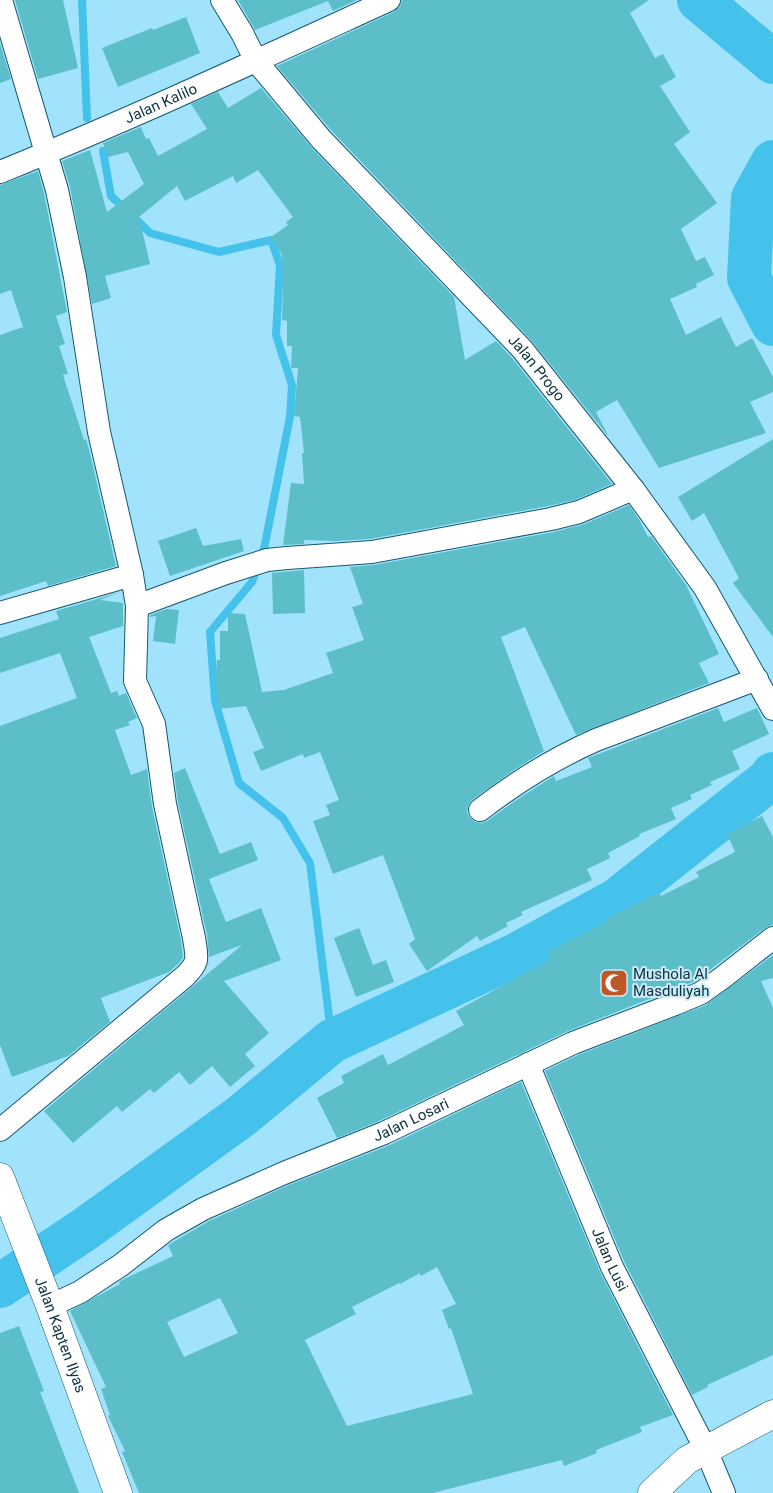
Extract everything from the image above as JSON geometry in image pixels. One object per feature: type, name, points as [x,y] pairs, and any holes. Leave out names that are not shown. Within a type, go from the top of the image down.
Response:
[{"type":"street","points":[[0,1130],[184,977],[196,964],[197,954],[165,804],[154,724],[135,681],[137,606],[132,575],[99,432],[71,258],[57,190],[1,0]]},
{"type":"street","points":[[222,0],[256,61]]},
{"type":"street","name":"Jalan Kalilo","points":[[0,172],[256,61],[389,0]]},
{"type":"street","name":"Jalan Progo","points":[[256,61],[321,139],[522,349],[633,489],[705,588],[772,705]]},
{"type":"street","points":[[137,606],[266,560],[372,552],[552,519],[579,512],[633,489]]},
{"type":"street","points":[[0,614],[132,575]]},
{"type":"street","points":[[480,810],[495,798],[572,751],[614,733],[757,679]]},
{"type":"street","name":"Jalan Losari","points":[[48,1301],[80,1292],[121,1265],[166,1230],[203,1209],[284,1173],[384,1133],[573,1043],[700,993],[736,968],[773,938]]},
{"type":"street","name":"Jalan Lusi","points":[[528,1064],[612,1267],[706,1450],[724,1493]]},
{"type":"street","name":"Jalan Kapten Ilyas","points":[[0,1177],[48,1301],[118,1493]]},
{"type":"street","points":[[652,1493],[687,1460],[773,1414]]},
{"type":"building","points":[[15,0],[63,0],[78,68],[38,79]]},
{"type":"building","points":[[238,0],[357,0],[333,11],[328,1],[255,30]]},
{"type":"building","points":[[402,0],[649,0],[630,13],[655,58],[663,54],[676,77],[660,86],[690,132],[674,144],[717,203],[681,229],[696,261],[705,257],[714,275],[696,284],[697,287],[670,299],[686,335],[721,317],[736,347],[752,338],[773,377],[773,392],[750,402],[766,433],[659,468],[617,400],[596,412],[609,437],[531,340],[331,130],[277,66],[394,12],[400,7]]},
{"type":"building","points":[[186,17],[200,53],[118,87],[102,48]]},
{"type":"building","points":[[0,43],[11,79],[0,83]]},
{"type":"building","points":[[261,88],[312,148],[454,297],[465,360],[496,341],[512,358],[612,484],[575,500],[548,506],[370,539],[304,540],[304,544],[283,545],[291,483],[304,484],[302,453],[304,453],[300,417],[294,416],[298,368],[291,368],[292,346],[287,346],[287,321],[282,320],[282,255],[271,237],[288,225],[286,222],[293,217],[258,170],[236,183],[233,176],[185,201],[177,186],[139,217],[150,264],[105,276],[111,298],[92,304],[70,187],[62,161],[90,150],[107,212],[144,184],[128,152],[108,157],[103,143],[141,127],[146,139],[149,138],[158,156],[207,129],[191,104],[218,92],[228,108]]},
{"type":"building","points":[[38,171],[67,312],[56,316],[65,344],[59,346],[68,374],[63,375],[84,440],[86,439],[89,449],[116,566],[48,586],[46,581],[0,596],[0,335],[23,327],[11,290],[0,294],[0,185]]},
{"type":"building","points":[[773,439],[773,637],[733,583],[739,578],[704,513],[692,521],[678,497]]},
{"type":"building","points":[[629,505],[648,537],[651,536],[686,585],[719,654],[699,663],[709,683],[576,735],[525,627],[501,637],[544,751],[472,800],[468,805],[467,812],[469,817],[475,822],[482,823],[487,821],[554,776],[556,781],[592,767],[588,758],[718,708],[724,722],[757,708],[769,734],[732,751],[740,769],[710,782],[712,785],[690,795],[692,799],[671,808],[676,819],[639,834],[640,836],[608,853],[610,858],[587,869],[592,880],[521,912],[523,915],[506,923],[508,926],[480,941],[477,936],[427,971],[409,944],[415,939],[383,855],[333,874],[313,821],[330,815],[326,805],[339,800],[320,752],[304,758],[303,754],[261,771],[253,752],[264,748],[246,706],[219,709],[216,683],[217,660],[220,660],[220,631],[228,631],[228,613],[245,614],[262,692],[284,690],[333,673],[326,653],[364,640],[352,607],[363,604],[350,567],[374,565],[554,532],[584,524]]},
{"type":"building","points":[[196,528],[203,546],[241,539],[244,551],[170,576],[158,541]]},
{"type":"building","points":[[304,570],[305,613],[273,614],[272,573]]},
{"type":"building","points":[[121,592],[100,600],[123,603],[123,626],[89,637],[111,693],[117,691],[119,696],[126,693],[137,718],[128,722],[130,725],[115,730],[131,775],[147,769],[152,807],[183,957],[169,972],[101,998],[110,1022],[68,1056],[12,1077],[0,1045],[0,726],[77,698],[60,653],[0,673],[0,638],[59,619],[56,611]]},
{"type":"building","points":[[167,609],[179,610],[175,644],[153,641],[156,616],[150,617],[150,615]]},
{"type":"building","points":[[185,768],[220,854],[251,842],[258,860],[209,879],[226,922],[261,908],[281,960],[224,981],[269,1033],[245,1054],[255,1066],[230,1087],[212,1066],[190,1085],[179,1072],[154,1093],[150,1089],[122,1112],[117,1106],[73,1143],[44,1111],[242,945],[209,957],[207,935],[178,802],[174,773]]},
{"type":"building","points":[[762,816],[773,837],[773,925],[765,928],[695,981],[568,1031],[379,1121],[337,1138],[317,1098],[344,1083],[341,1076],[383,1054],[388,1065],[464,1025],[456,1011],[551,959],[548,952],[608,921],[606,919],[659,892],[661,896],[699,877],[696,872],[735,852],[727,834]]},
{"type":"building","points":[[359,928],[373,965],[386,960],[394,982],[356,997],[334,938]]},
{"type":"building","points":[[773,955],[773,978],[761,981],[773,1008],[773,1355],[707,1385],[708,1387],[692,1395],[624,1261],[545,1071],[578,1055],[706,1005]]},
{"type":"building","points":[[521,1082],[600,1272],[673,1415],[640,1427],[642,1432],[596,1450],[597,1453],[564,1466],[562,1460],[433,1493],[139,1493],[122,1452],[125,1451],[108,1416],[110,1415],[101,1389],[106,1387],[70,1311],[120,1284],[119,1282],[124,1279],[173,1256],[168,1245],[209,1221],[289,1185],[390,1145]],"holes":[[[437,1267],[456,1304],[442,1310],[449,1329],[451,1328],[473,1394],[347,1426],[305,1340],[356,1314],[352,1307],[420,1273],[421,1276]],[[220,1298],[238,1333],[184,1357],[167,1322]]]},
{"type":"building","points":[[19,1326],[44,1391],[40,1392],[79,1493],[0,1493],[0,1333]]},
{"type":"waterway","points":[[82,0],[87,118]]},
{"type":"waterway","points":[[699,0],[773,62]]},
{"type":"waterway","points":[[103,151],[111,196],[125,209]]},
{"type":"waterway","points":[[773,162],[753,198],[749,278],[773,324]]},
{"type":"waterway","points":[[134,217],[150,233],[219,252],[271,240],[280,265],[276,335],[292,385],[290,417],[264,549],[252,582],[210,632],[215,701],[239,783],[283,818],[310,863],[332,1041]]},
{"type":"waterway","points":[[0,1286],[88,1227],[240,1117],[332,1041],[514,956],[617,900],[770,779],[773,774]]},
{"type":"place","name":"Mushola Al Masduliyah","points":[[614,983]]}]
